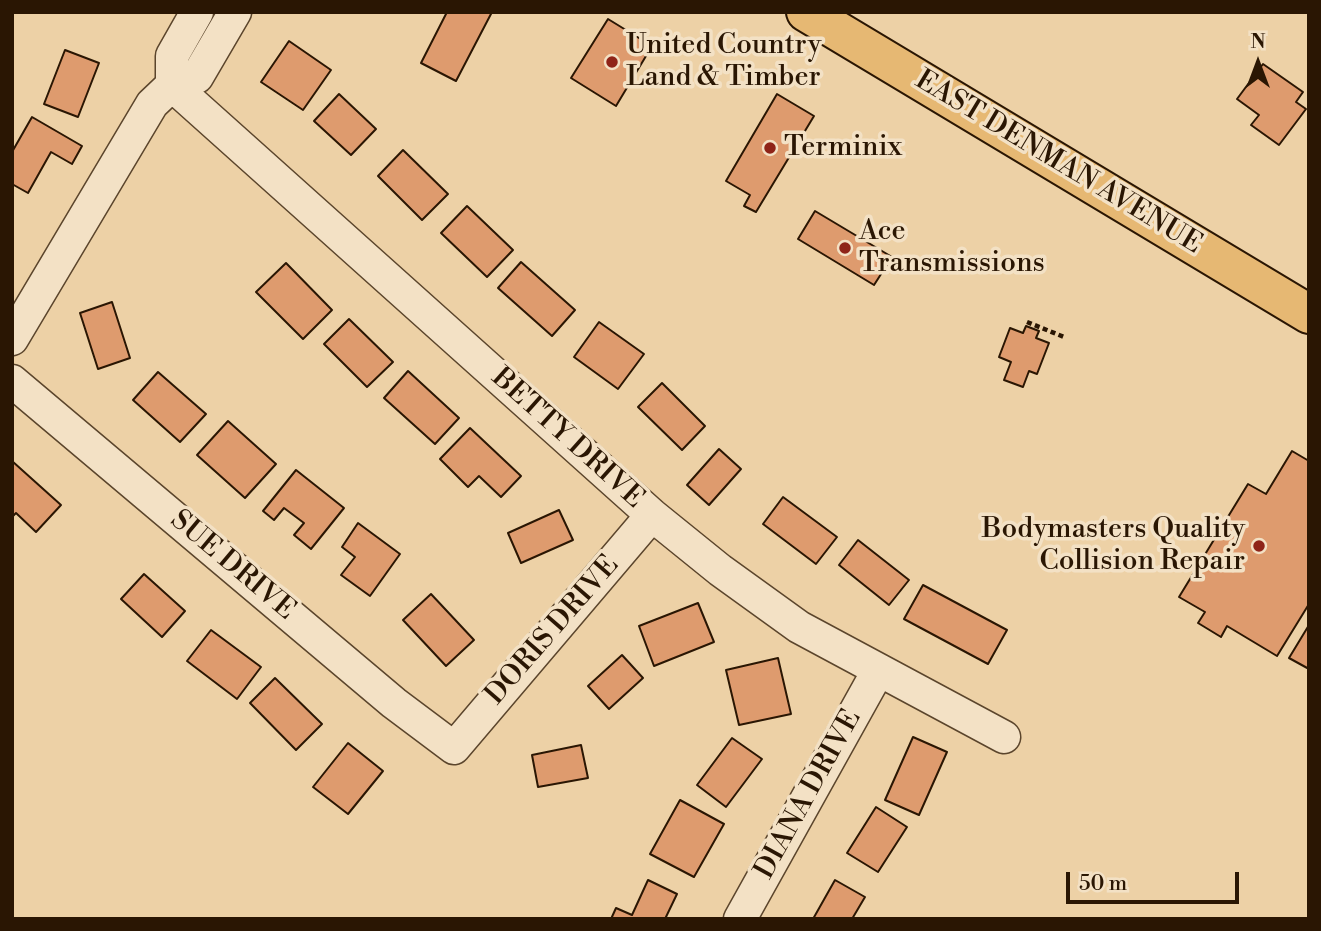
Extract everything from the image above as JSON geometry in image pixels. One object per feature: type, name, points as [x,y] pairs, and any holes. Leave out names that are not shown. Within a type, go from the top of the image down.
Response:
[{"type":"main road","name":"EAST DENMAN AVENUE","points":[[806,12],[1309,314]]},
{"type":"street","points":[[172,85],[172,56],[197,12]]},
{"type":"street","points":[[12,340],[152,104],[172,85],[197,77],[235,12]]},
{"type":"street","name":"BETTY DRIVE","points":[[172,85],[652,515],[720,570],[799,627],[1004,737]]},
{"type":"street","name":"SUE DRIVE","points":[[12,381],[394,703],[454,748]]},
{"type":"street","name":"DORIS DRIVE","points":[[454,748],[652,515]]},
{"type":"street","name":"DIANA DRIVE","points":[[740,919],[878,671]]},
{"type":"path","points":[[1027,321],[1064,337]]},
{"type":"building","points":[[447,12],[492,12],[456,81],[421,63]]},
{"type":"building","name":"United Country Land & Timber","points":[[608,19],[652,46],[616,106],[571,78]]},
{"type":"building","points":[[289,41],[331,70],[303,110],[261,82]]},
{"type":"building","points":[[65,50],[99,63],[78,117],[44,104]]},
{"type":"building","points":[[1263,64],[1303,92],[1296,102],[1306,109],[1279,145],[1251,125],[1259,115],[1237,99]]},
{"type":"building","points":[[339,94],[376,129],[351,155],[314,121]]},
{"type":"building","name":"Terminix","points":[[777,94],[814,116],[756,212],[744,206],[750,195],[726,181]]},
{"type":"building","points":[[32,117],[82,146],[72,164],[51,152],[28,193],[12,184],[12,152]]},
{"type":"building","points":[[403,150],[448,194],[422,220],[378,176]]},
{"type":"building","points":[[467,206],[513,250],[487,277],[441,233]]},
{"type":"building","name":"Ace Transmissions","points":[[815,211],[892,257],[874,285],[798,239]]},
{"type":"building","points":[[521,262],[575,310],[552,336],[498,288]]},
{"type":"building","points":[[286,263],[332,310],[303,339],[256,292]]},
{"type":"building","points":[[112,302],[130,358],[98,369],[80,313]]},
{"type":"building","points":[[349,319],[393,362],[367,387],[324,344]]},
{"type":"building","points":[[599,322],[644,354],[618,389],[574,357]]},
{"type":"building","points":[[1026,326],[1039,331],[1036,338],[1049,343],[1037,374],[1029,371],[1023,387],[1004,380],[1011,362],[999,357],[1010,328],[1023,333]]},
{"type":"building","points":[[408,371],[459,418],[435,444],[384,398]]},
{"type":"building","points":[[158,372],[206,414],[180,442],[133,400]]},
{"type":"building","points":[[662,383],[705,426],[682,450],[638,407]]},
{"type":"building","points":[[228,421],[276,464],[245,498],[197,455]]},
{"type":"building","points":[[470,428],[521,476],[501,497],[479,476],[468,487],[440,459]]},
{"type":"building","points":[[719,449],[741,469],[709,505],[687,485]]},
{"type":"building","name":"Bodymasters Quality Collision Repair","points":[[1292,451],[1309,461],[1309,604],[1277,656],[1227,626],[1221,637],[1198,623],[1205,612],[1179,597],[1248,484],[1266,494]]},
{"type":"building","points":[[12,461],[61,505],[36,532],[16,513],[12,517]]},
{"type":"building","points":[[296,470],[344,508],[311,549],[294,535],[304,523],[284,508],[274,520],[263,511]]},
{"type":"building","points":[[783,497],[837,537],[816,564],[763,524]]},
{"type":"building","points":[[559,510],[573,540],[521,563],[508,533]]},
{"type":"building","points":[[358,523],[400,554],[370,596],[341,575],[355,557],[342,547]]},
{"type":"building","points":[[858,540],[909,580],[889,605],[839,565]]},
{"type":"building","points":[[144,574],[185,611],[162,637],[121,599]]},
{"type":"building","points":[[923,585],[1007,630],[988,664],[904,619]]},
{"type":"building","points":[[431,594],[474,640],[446,666],[403,620]]},
{"type":"building","points":[[698,603],[714,642],[654,666],[639,626]]},
{"type":"building","points":[[1309,625],[1309,669],[1289,658]]},
{"type":"building","points":[[211,630],[261,667],[237,699],[187,661]]},
{"type":"building","points":[[622,655],[643,678],[609,709],[588,686]]},
{"type":"building","points":[[778,658],[791,714],[739,725],[726,670]]},
{"type":"building","points":[[275,678],[322,724],[296,750],[250,703]]},
{"type":"building","points":[[913,737],[947,752],[919,815],[885,800]]},
{"type":"building","points":[[732,738],[762,759],[726,807],[697,785]]},
{"type":"building","points":[[348,743],[383,771],[348,814],[313,787]]},
{"type":"building","points":[[581,745],[588,778],[538,787],[532,755]]},
{"type":"building","points":[[680,800],[724,824],[694,877],[650,854]]},
{"type":"building","points":[[876,807],[907,827],[878,872],[847,853]]},
{"type":"building","points":[[648,880],[677,894],[665,919],[611,919],[616,908],[632,915]]},
{"type":"building","points":[[835,880],[865,897],[852,919],[813,919]]},
{"type":"place","name":"United Country Land & Timber","points":[[612,62]]},
{"type":"place","name":"Terminix","points":[[770,148]]},
{"type":"place","name":"Ace Transmissions","points":[[845,248]]},
{"type":"place","name":"Bodymasters Quality Collision Repair","points":[[1259,546]]}]
